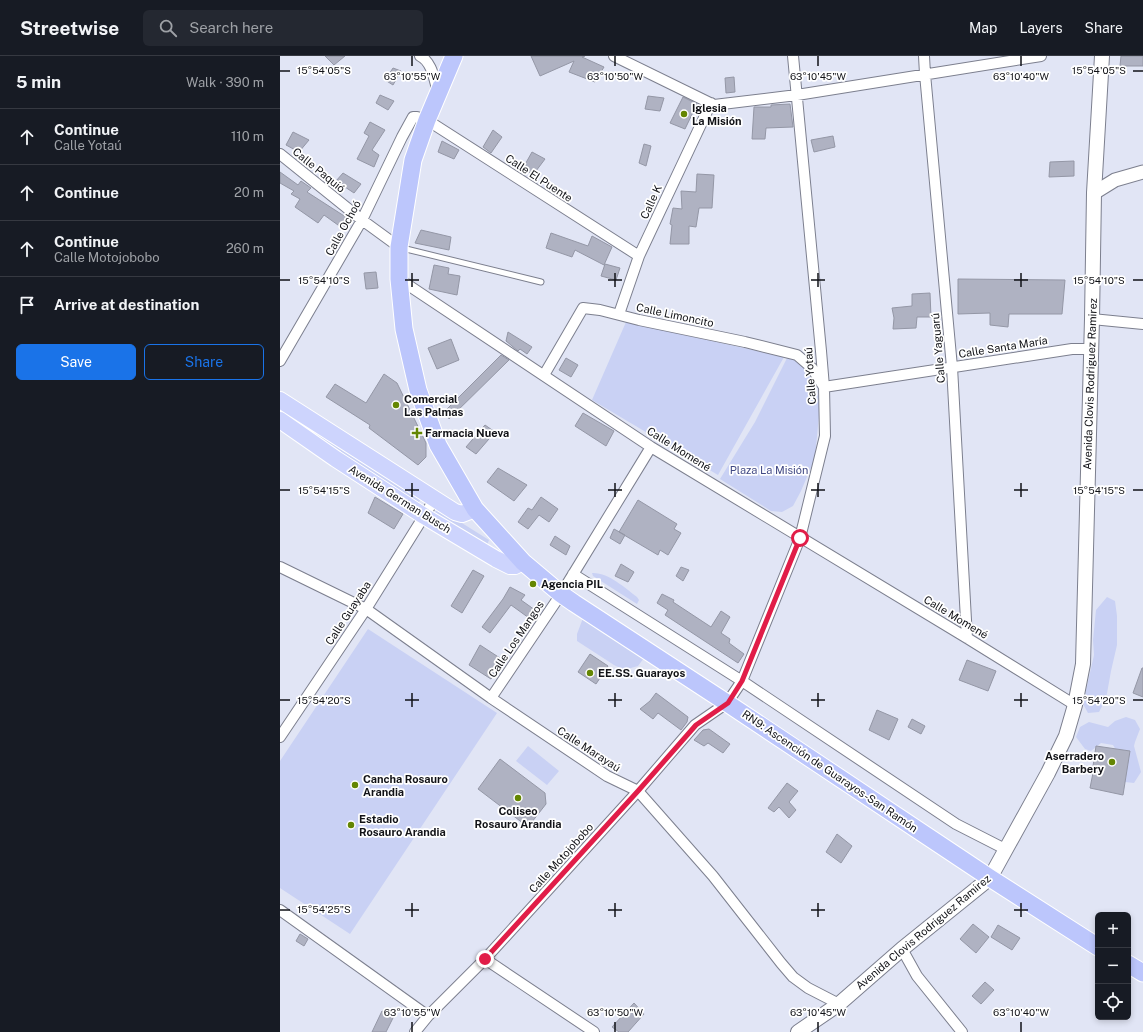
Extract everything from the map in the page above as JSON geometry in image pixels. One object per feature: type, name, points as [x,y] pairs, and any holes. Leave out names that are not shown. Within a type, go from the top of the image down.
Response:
[{"type":"highway","name":"RN9: Ascención de Guarayos-San Ramón","points":[[454,56],[438,92],[413,160],[400,248],[399,279],[404,329],[418,390],[438,445],[475,509],[523,562],[561,594],[728,703],[990,878],[1095,945]]},
{"type":"highway","points":[[1131,966],[1143,973]]},
{"type":"main road","name":"Avenida Clovis Rodriguez Ramirez","points":[[798,1032],[839,1004],[902,949],[990,878],[1048,773],[1066,736],[1075,706],[1082,664],[1092,319],[1094,193],[1102,56]]},
{"type":"main road","name":"Avenida German Busch","points":[[280,400],[434,500],[455,512],[462,514],[475,509]]},
{"type":"main road","name":"Avenida German Busch","points":[[280,420],[336,459],[424,516],[510,566],[515,566],[523,562]]},
{"type":"street","points":[[614,56],[714,105],[797,95],[1041,56]]},
{"type":"street","name":"Calle Yotaú","points":[[728,703],[742,681],[800,538],[825,436],[824,387],[793,56]]},
{"type":"street","name":"Calle Yaguarú","points":[[924,56],[952,367],[968,638]]},
{"type":"street","points":[[426,57],[438,92]]},
{"type":"street","name":"Calle K","points":[[619,314],[639,256],[711,103]]},
{"type":"street","name":"Calle Ochoó","points":[[280,361],[362,220],[413,117],[427,120]]},
{"type":"street","name":"Calle El Puente","points":[[427,120],[639,256]]},
{"type":"street","name":"Calle Paquió","points":[[280,154],[362,220],[400,248]]},
{"type":"street","points":[[1094,193],[1115,180],[1143,172]]},
{"type":"street","name":"Calle Momené","points":[[399,279],[651,447],[968,638],[1075,706]]},
{"type":"street","name":"Calle Limoncito","points":[[544,375],[583,308],[619,314],[639,320],[745,342],[797,355],[812,368],[824,387]]},
{"type":"street","points":[[1092,319],[1143,324]]},
{"type":"street","name":"Calle Santa María","points":[[824,387],[1072,349],[1091,349]]},
{"type":"street","name":"Calle Los Mangos","points":[[491,698],[561,594],[651,447]]},
{"type":"street","name":"Calle Guayaba","points":[[280,737],[366,609],[434,500]]},
{"type":"street","name":"Calle Marayaú","points":[[280,567],[366,609],[491,698],[607,776],[638,791],[713,876],[793,977],[808,988],[839,1004]]},
{"type":"street","points":[[573,574],[742,681],[956,824],[1005,849]]},
{"type":"street","name":"Calle Motojobobo","points":[[415,1032],[428,1016],[485,959],[696,725],[728,703]]},
{"type":"street","points":[[280,910],[428,1016]]},
{"type":"street","points":[[902,949],[917,976],[962,1032]]},
{"type":"street","points":[[485,959],[594,1032]]},
{"type":"lane","points":[[400,248],[541,282]]},
{"type":"green space","points":[[626,322],[784,357],[718,475],[592,400]]},
{"type":"green space","name":"Plaza La Misión","points":[[788,356],[797,359],[805,367],[817,393],[820,404],[815,458],[793,506],[782,512],[771,511],[720,479],[755,422]]},
{"type":"green space","points":[[280,405],[422,497],[416,507],[280,414]]},
{"type":"green space","points":[[438,508],[489,540],[487,545],[433,515]]},
{"type":"green space","points":[[592,573],[604,575],[616,581],[637,597],[639,600],[637,604],[593,576]]},
{"type":"green space","points":[[1107,597],[1115,601],[1117,616],[1117,645],[1106,699],[1099,712],[1088,713],[1083,704],[1094,655],[1093,640],[1096,610]]},
{"type":"green space","points":[[583,618],[644,658],[638,666],[624,670],[577,641],[577,634]]},
{"type":"green space","name":"Estadio Rosauro Arandia","points":[[368,629],[497,713],[350,934],[280,888],[280,761]]},
{"type":"green space","points":[[1126,717],[1135,720],[1140,729],[1134,746],[1141,772],[1134,783],[1125,782],[1121,778],[1119,755],[1113,745],[1101,743],[1091,751],[1085,749],[1076,737],[1080,727],[1089,722],[1108,727],[1115,721]]},
{"type":"green space","points":[[528,746],[559,771],[547,785],[516,761]]},
{"type":"building","points":[[325,56],[345,56],[334,65]]},
{"type":"building","points":[[531,56],[585,56],[582,57],[604,67],[595,82],[569,72],[574,61],[540,76]]},
{"type":"building","points":[[1121,56],[1143,56],[1143,66],[1120,66]]},
{"type":"building","points":[[393,68],[401,71],[393,85],[385,80]]},
{"type":"building","points":[[734,77],[735,92],[726,93],[725,78]]},
{"type":"building","points":[[380,95],[394,101],[388,110],[376,103]]},
{"type":"building","points":[[648,96],[664,98],[660,111],[645,109]]},
{"type":"building","name":"Iglesia La Misión","points":[[683,97],[697,104],[685,129],[670,123]]},
{"type":"building","points":[[790,104],[793,127],[766,128],[765,139],[752,139],[754,107],[771,107],[771,105]]},
{"type":"building","points":[[370,122],[385,130],[372,150],[379,155],[374,167],[357,159],[369,136],[364,133]]},
{"type":"building","points":[[493,130],[502,137],[491,153],[483,147]]},
{"type":"building","points":[[293,132],[309,140],[299,152],[286,145]]},
{"type":"building","points":[[833,136],[835,147],[814,152],[811,140]]},
{"type":"building","points":[[442,141],[459,150],[454,159],[438,152]]},
{"type":"building","points":[[644,144],[651,146],[646,166],[639,163]]},
{"type":"building","points":[[532,152],[545,159],[533,175],[523,168]]},
{"type":"building","points":[[1074,161],[1074,176],[1049,177],[1050,162]]},
{"type":"building","points":[[280,172],[298,185],[301,181],[311,188],[307,192],[352,221],[345,230],[324,215],[318,223],[295,207],[300,199],[291,194],[294,191],[280,183]]},
{"type":"building","points":[[343,173],[361,184],[354,193],[336,181]]},
{"type":"building","points":[[697,174],[714,175],[712,208],[699,208],[696,227],[689,226],[689,244],[670,244],[672,225],[670,224],[673,208],[682,209],[681,191],[696,192]]},
{"type":"building","points":[[421,230],[451,237],[449,250],[415,243]]},
{"type":"building","points":[[551,233],[588,246],[592,236],[612,247],[604,265],[575,250],[572,257],[546,248]]},
{"type":"building","points":[[605,264],[620,268],[616,280],[601,276]]},
{"type":"building","points":[[434,265],[449,268],[448,274],[460,276],[457,295],[429,289]]},
{"type":"building","points":[[376,272],[378,288],[366,289],[364,273]]},
{"type":"building","points":[[958,279],[1065,280],[1062,314],[1009,314],[1008,327],[990,325],[990,313],[958,314]]},
{"type":"building","points":[[930,293],[931,317],[917,317],[916,328],[893,329],[894,318],[892,308],[912,306],[912,294]]},
{"type":"building","points":[[508,332],[532,347],[527,354],[520,349],[518,351],[506,341]]},
{"type":"building","points":[[451,339],[459,360],[437,369],[428,348]]},
{"type":"building","points":[[501,355],[509,360],[449,419],[446,410]]},
{"type":"building","points":[[566,358],[578,365],[571,377],[559,370]]},
{"type":"building","name":"Comercial Las Palmas","points":[[384,374],[397,383],[426,443],[426,457],[418,465],[369,428],[370,425],[326,397],[335,384],[366,403]]},
{"type":"building","points":[[583,413],[614,431],[606,446],[575,426]]},
{"type":"building","points":[[485,425],[495,432],[476,454],[466,447]]},
{"type":"building","points":[[498,468],[527,485],[514,501],[487,482]]},
{"type":"building","points":[[375,497],[403,514],[394,529],[368,513]]},
{"type":"building","points":[[541,497],[558,509],[549,522],[539,515],[528,529],[518,522],[528,508],[532,510]]},
{"type":"building","points":[[638,500],[677,524],[674,529],[681,533],[668,555],[660,550],[658,555],[619,532]]},
{"type":"building","points":[[614,529],[625,535],[620,544],[610,538]]},
{"type":"building","points":[[555,536],[570,546],[566,555],[550,545]]},
{"type":"building","points":[[621,564],[634,572],[628,582],[615,576]]},
{"type":"building","points":[[681,567],[689,570],[683,581],[676,576]]},
{"type":"building","points":[[473,570],[484,576],[462,613],[451,606]]},
{"type":"building","points":[[510,587],[525,595],[521,600],[535,610],[529,618],[511,605],[490,633],[482,627]]},
{"type":"building","points":[[662,594],[674,600],[673,602],[711,627],[721,611],[730,617],[721,633],[730,639],[729,643],[744,654],[738,663],[665,615],[668,610],[657,603]]},
{"type":"building","points":[[480,645],[503,660],[491,679],[469,665]]},
{"type":"building","points":[[590,654],[608,666],[596,684],[578,672]]},
{"type":"building","points":[[967,660],[996,671],[988,691],[959,680]]},
{"type":"building","points":[[1143,668],[1143,697],[1133,693]]},
{"type":"building","points":[[656,693],[688,717],[687,722],[681,730],[658,713],[653,719],[640,709],[650,701]]},
{"type":"building","points":[[877,710],[898,719],[889,740],[869,730]]},
{"type":"building","points":[[912,719],[925,726],[921,734],[908,727]]},
{"type":"building","points":[[709,729],[730,744],[723,753],[708,743],[704,746],[694,740],[703,730]]},
{"type":"building","points":[[1096,746],[1130,751],[1123,795],[1090,788]]},
{"type":"building","name":"Coliseo Rosauro Arandia","points":[[500,759],[545,793],[546,804],[528,827],[478,789]]},
{"type":"building","points":[[787,783],[798,791],[789,802],[796,810],[789,818],[779,807],[774,812],[768,808]]},
{"type":"building","points":[[837,834],[852,846],[841,863],[826,852]]},
{"type":"building","points":[[973,924],[989,937],[976,953],[960,939]]},
{"type":"building","points":[[998,925],[1020,938],[1012,950],[991,937]]},
{"type":"building","points":[[300,934],[308,939],[304,946],[296,941]]},
{"type":"building","points":[[985,982],[994,990],[981,1004],[972,996]]},
{"type":"building","points":[[634,1003],[644,1014],[628,1032],[619,1032],[612,1027]]},
{"type":"building","points":[[382,1011],[394,1016],[386,1032],[372,1032]]},
{"type":"place","name":"Iglesia La Misión","points":[[684,114]]},
{"type":"place","name":"Comercial Las Palmas","points":[[396,405]]},
{"type":"place","name":"Farmacia Nueva","points":[[417,433]]},
{"type":"place","name":"Agencia PIL","points":[[533,584]]},
{"type":"place","name":"EE.SS. Guarayos","points":[[590,673]]},
{"type":"place","name":"Aserradero Barbery","points":[[1112,762]]},
{"type":"place","name":"Cancha Rosauro Arandia","points":[[355,785]]},
{"type":"place","name":"Coliseo Rosauro Arandia","points":[[518,798]]},
{"type":"place","name":"Estadio Rosauro Arandia","points":[[351,825]]},
{"type":"route","points":[[485,959],[696,725],[728,703],[742,681],[800,538]]}]
